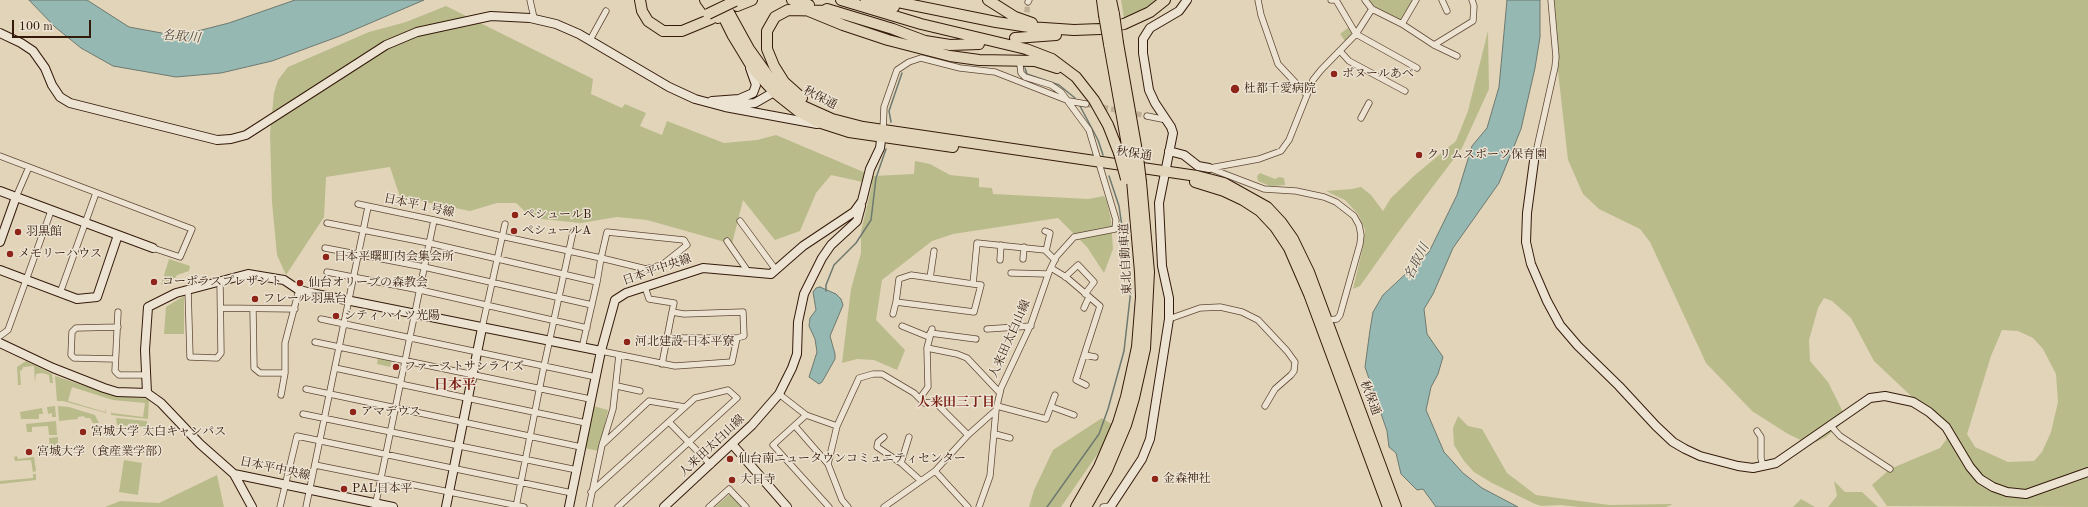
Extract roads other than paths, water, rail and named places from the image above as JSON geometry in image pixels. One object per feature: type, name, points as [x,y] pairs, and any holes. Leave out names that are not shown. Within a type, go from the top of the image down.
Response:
[{"type":"highway","points":[[640,0],[642,11],[648,22],[663,31],[682,31],[736,2],[752,0]]},
{"type":"highway","points":[[646,0],[647,7],[653,17],[668,26],[687,24],[709,17]]},
{"type":"highway","points":[[705,0],[738,45]]},
{"type":"highway","name":"秋保通","points":[[715,0],[746,59],[774,92],[808,117],[840,130],[882,134],[1224,183],[1267,207],[1281,222],[1293,239],[1309,272],[1396,507]]},
{"type":"highway","name":"秋保通","points":[[722,0],[755,60],[785,93],[803,106],[822,116],[863,127],[882,134]]},
{"type":"highway","points":[[792,0],[804,6],[831,15],[893,29],[927,46]]},
{"type":"highway","points":[[841,0],[927,26],[1036,52],[1061,65],[1076,77],[1087,91],[1129,155],[1133,180]]},
{"type":"highway","points":[[866,0],[995,27],[1042,33],[1073,34]]},
{"type":"highway","points":[[888,0],[1012,25],[1052,29],[1088,30],[1111,27],[1133,21],[1150,12],[1165,0]]},
{"type":"highway","points":[[988,0],[1011,15],[1030,22],[1052,27],[1088,30]]},
{"type":"highway","name":"東北自動車道","points":[[1102,0],[1112,15]]},
{"type":"highway","name":"東北自動車道","points":[[1086,507],[1107,470],[1126,426],[1134,398],[1145,349],[1149,272],[1129,155],[1111,0]]},
{"type":"highway","points":[[1112,15],[1116,0]]},
{"type":"highway","points":[[1015,38],[1100,33],[1133,26],[1154,16],[1173,0]]},
{"type":"highway","points":[[863,127],[833,116],[806,101],[784,82],[774,66],[766,43],[767,31],[772,21],[784,11],[804,6],[831,15],[888,40],[927,46],[979,44]]},
{"type":"highway","points":[[816,10],[890,37],[907,40],[970,59],[1027,60],[1042,62],[1067,74],[1087,91]]},
{"type":"highway","points":[[893,29],[907,40]]},
{"type":"highway","points":[[888,40],[907,40]]},
{"type":"highway","name":"東北自動車道","points":[[1117,43],[1132,102],[1129,155]]},
{"type":"highway","name":"秋保通","points":[[1164,174],[1224,191],[1243,200],[1260,212],[1283,238],[1309,294],[1388,507]]},
{"type":"highway","name":"東北自動車道","points":[[1076,507],[1088,488],[1109,446],[1126,397],[1137,347],[1141,298],[1133,180]]},
{"type":"street","points":[[530,0],[534,18]]},
{"type":"street","points":[[1103,507],[1111,506],[1142,459],[1150,439],[1170,319],[1170,305],[1162,266],[1159,203],[1173,133],[1167,120],[1155,104],[1149,90],[1143,53],[1143,39],[1150,28],[1179,12],[1187,0]]},
{"type":"street","points":[[1258,0],[1261,15],[1278,64],[1307,95]]},
{"type":"street","points":[[1330,0],[1336,0],[1356,34],[1417,68]]},
{"type":"street","points":[[1365,0],[1372,9],[1402,24],[1434,45],[1457,56]]},
{"type":"street","points":[[1402,24],[1416,0]]},
{"type":"street","points":[[1442,0],[1447,11]]},
{"type":"street","points":[[1434,45],[1473,21],[1474,6],[1472,0]]},
{"type":"street","points":[[1551,0],[1556,57],[1555,67],[1534,161],[1527,213],[1526,242],[1537,280],[1560,325],[1578,346],[1673,442],[1700,456],[1753,468],[1763,466],[1776,463],[1870,398],[1885,396],[1913,402],[1929,412],[1946,427],[1970,467],[1980,479],[1993,487],[2007,492],[2026,494],[2088,472]]},
{"type":"street","points":[[1209,168],[1259,159],[1281,151],[1289,140],[1313,80],[1356,34],[1372,9]]},
{"type":"street","points":[[590,40],[606,11]]},
{"type":"street","points":[[0,33],[21,43],[33,51],[60,97],[70,104],[217,140],[231,139],[246,135],[386,45],[417,32],[491,16],[534,18],[556,24],[590,40],[669,87],[694,99],[725,107],[807,122],[840,130]]},
{"type":"street","points":[[1340,51],[1349,61],[1405,91]]},
{"type":"street","points":[[882,134],[884,108],[897,70],[913,59],[921,58],[960,68],[995,72],[1069,101],[1086,104]]},
{"type":"street","points":[[705,101],[734,100],[753,93],[756,84],[746,59]]},
{"type":"street","points":[[1020,65],[1021,73],[1025,77],[1051,85],[1061,92],[1069,101],[1089,130],[1100,166]]},
{"type":"street","points":[[694,99],[734,105],[748,104],[761,100],[774,92],[785,93]]},
{"type":"street","points":[[1361,118],[1369,103]]},
{"type":"street","points":[[1146,116],[1167,120]]},
{"type":"street","name":"日本平中央線","points":[[569,507],[590,399],[614,300],[626,293],[703,268],[768,275],[776,270],[803,246],[845,219],[862,201],[870,169],[880,148],[882,134]]},
{"type":"street","points":[[1169,151],[1184,155],[1198,166],[1209,168],[1264,189],[1296,191],[1324,197],[1336,202],[1354,216],[1359,225],[1361,234],[1360,244],[1340,316],[1327,320]]},
{"type":"street","points":[[0,156],[192,229],[180,257],[0,191]]},
{"type":"street","name":"人来田太白山線","points":[[979,507],[990,476],[995,434],[996,408],[1000,392],[1031,326],[1048,274],[1055,260],[1074,237],[1115,229],[1116,220],[1100,166]]},
{"type":"street","points":[[0,242],[16,197],[29,167]]},
{"type":"street","points":[[60,292],[96,193]]},
{"type":"street","name":"人来田太白山線","points":[[664,507],[764,413],[779,394],[790,373],[797,354],[798,322],[804,294],[822,258],[831,245],[857,221],[862,201]]},
{"type":"street","points":[[358,204],[368,207]]},
{"type":"street","name":"日本平１号線","points":[[306,507],[328,394],[335,368],[338,346],[344,324],[368,207],[434,220],[602,258],[646,269],[662,265],[687,245],[684,240],[607,232],[602,258],[597,282],[582,348]]},
{"type":"street","points":[[0,336],[8,330],[51,210]]},
{"type":"street","points":[[375,505],[434,220]]},
{"type":"street","points":[[740,221],[776,270]]},
{"type":"street","points":[[327,223],[429,243],[597,282]]},
{"type":"street","points":[[446,507],[486,305],[505,224]]},
{"type":"street","points":[[1045,231],[1050,233],[1046,251]]},
{"type":"street","points":[[516,506],[539,388],[573,232]]},
{"type":"street","points":[[0,270],[76,299],[97,297],[118,235]]},
{"type":"street","points":[[727,241],[749,273]]},
{"type":"street","points":[[973,284],[977,243],[1024,247],[1046,251],[1055,260]]},
{"type":"street","points":[[1000,260],[1001,245]]},
{"type":"street","points":[[1024,247],[1024,259]]},
{"type":"street","points":[[324,248],[424,267],[592,305]]},
{"type":"street","points":[[930,278],[934,252]]},
{"type":"street","points":[[1065,277],[1078,265],[1094,282],[1087,295],[1084,308]]},
{"type":"street","points":[[1051,268],[1065,277],[1100,306],[1076,380],[1086,385]]},
{"type":"street","points":[[328,272],[420,290],[587,328]]},
{"type":"street","points":[[1011,273],[1048,274]]},
{"type":"street","points":[[0,343],[54,368],[104,388],[117,392],[147,393],[145,350],[148,307],[188,290],[248,274],[284,280],[299,290],[549,342],[675,366],[732,362],[737,338]]},
{"type":"street","points":[[894,314],[899,279],[911,275],[982,285],[974,312],[896,302]]},
{"type":"street","points":[[188,290],[190,357],[216,358],[221,353],[220,282]]},
{"type":"street","points":[[645,287],[649,300],[674,303],[662,364]]},
{"type":"street","points":[[281,395],[285,373],[285,343],[299,290]]},
{"type":"street","points":[[1170,319],[1200,308],[1220,307],[1242,312],[1258,320],[1287,351],[1295,362],[1291,375],[1275,390],[1265,406]]},
{"type":"street","points":[[221,308],[295,309]]},
{"type":"street","points":[[253,309],[254,368],[260,373],[285,373]]},
{"type":"street","points":[[118,312],[115,371],[119,375],[146,375]]},
{"type":"street","points":[[667,338],[737,338],[744,336],[743,312],[684,314],[672,312]]},
{"type":"street","points":[[321,319],[596,377]]},
{"type":"street","points":[[902,326],[930,333],[976,339]]},
{"type":"street","points":[[987,329],[1031,326]]},
{"type":"street","points":[[115,359],[74,358],[71,355],[72,332],[76,328],[118,327]]},
{"type":"street","points":[[920,398],[928,387],[927,348],[930,333]]},
{"type":"street","points":[[315,342],[405,360],[472,376],[590,399]]},
{"type":"street","points":[[927,348],[958,354],[967,358],[1000,392]]},
{"type":"street","points":[[588,507],[602,445],[613,409],[619,355]]},
{"type":"street","points":[[1085,355],[1095,357]]},
{"type":"street","points":[[335,368],[586,424]]},
{"type":"street","points":[[828,464],[837,426],[859,378],[865,376],[882,374],[895,380],[924,402],[935,402],[968,435]]},
{"type":"street","points":[[616,386],[640,391]]},
{"type":"street","points":[[306,389],[582,446]]},
{"type":"street","points":[[591,492],[695,398],[728,390],[737,398],[618,507]]},
{"type":"street","name":"日本平中央線","points":[[147,393],[161,403],[200,444],[234,474],[310,489],[375,505],[393,507]]},
{"type":"street","points":[[779,394],[806,415],[837,426]]},
{"type":"street","points":[[884,507],[935,471],[968,435],[996,408],[1046,419],[1052,407],[1055,395]]},
{"type":"street","points":[[602,445],[649,401],[685,407]]},
{"type":"street","points":[[1052,407],[1074,415]]},
{"type":"street","points":[[302,414],[577,470]]},
{"type":"street","points":[[806,415],[773,445],[829,507]]},
{"type":"street","points":[[669,422],[711,464]]},
{"type":"street","points":[[1830,425],[1840,436],[1890,469]]},
{"type":"street","points":[[795,426],[828,464],[835,485],[845,506]]},
{"type":"street","points":[[1757,431],[1761,437],[1761,458],[1763,466]]},
{"type":"street","points":[[995,434],[1010,438]]},
{"type":"street","points":[[280,507],[297,436],[572,494]]},
{"type":"street","points":[[884,437],[878,442],[877,447],[901,463],[921,481]]},
{"type":"street","points":[[901,463],[909,437]]},
{"type":"street","points":[[732,444],[787,507]]},
{"type":"street","points":[[315,465],[524,507]]},
{"type":"street","points":[[935,471],[968,507]]},
{"type":"street","points":[[234,474],[252,507]]},
{"type":"street","points":[[709,507],[729,489],[746,507]]},
{"type":"water","name":"名取川","points":[[29,0],[87,0],[129,27],[178,36],[229,23],[295,0],[424,0],[340,36],[272,61],[221,73],[176,77],[113,66],[81,48],[55,27]]},
{"type":"water","points":[[1507,0],[1540,0],[1540,37],[1535,68],[1521,129],[1499,183],[1453,248],[1433,294],[1424,309],[1427,334],[1443,357],[1438,374],[1431,387],[1426,410],[1444,452],[1463,473],[1482,488],[1518,507],[1436,507],[1423,489],[1417,490],[1401,474],[1396,453],[1389,447],[1387,431],[1365,367],[1370,330],[1373,312],[1383,295],[1429,252],[1457,195],[1472,146],[1487,128],[1499,87]]},
{"type":"water","points":[[820,287],[836,294],[841,299],[843,305],[830,336],[835,359],[822,382],[819,384],[809,377],[817,352],[815,339],[809,326],[810,318],[816,310],[813,292],[816,288]]},
{"type":"waterway","points":[[1025,68],[1027,74],[1059,85],[1075,98]]},
{"type":"waterway","points":[[891,122],[889,111],[902,73]]},
{"type":"waterway","points":[[1080,106],[1098,140],[1103,155]]},
{"type":"waterway","points":[[826,291],[826,285],[834,265],[856,243],[871,220],[876,178],[886,149]]},
{"type":"waterway","points":[[1047,507],[1099,434],[1108,409],[1124,351],[1131,289],[1119,206],[1109,176]]},
{"type":"tunnel","points":[[1021,63],[1028,2]]},
{"type":"tunnel","points":[[1086,104],[1147,116]]},
{"type":"place","name":"ボヌールあべ","points":[[1334,74]]},
{"type":"place","name":"杜都千愛病院","points":[[1235,89]]},
{"type":"place","name":"クリムスポーツ保育園","points":[[1419,155]]},
{"type":"place","name":"ぺシュールB","points":[[515,215]]},
{"type":"place","name":"ペシュールA","points":[[514,231]]},
{"type":"place","name":"羽黒館","points":[[18,232]]},
{"type":"place","name":"メモリーハウス","points":[[10,254]]},
{"type":"place","name":"日本平曙町内会集会所","points":[[326,257]]},
{"type":"place","name":"コーポラスプレザント","points":[[154,282]]},
{"type":"place","name":"仙台オリーブの森教会","points":[[300,283]]},
{"type":"place","name":"フレール羽黒台","points":[[255,299]]},
{"type":"place","name":"シティハイツ光陽","points":[[336,316]]},
{"type":"place","name":"河北建設 日本平寮","points":[[627,342]]},
{"type":"place","name":"ファーストサンライズ","points":[[396,367]]},
{"type":"place","name":"アマデウス","points":[[353,412]]},
{"type":"place","name":"宮城大学 太白キャンパス","points":[[83,432]]},
{"type":"place","name":"宮城大学（食産業学部）","points":[[29,452]]},
{"type":"place","name":"仙台南ニュータウンコミュニティセンター","points":[[730,459]]},
{"type":"place","name":"金森神社","points":[[1155,479]]},
{"type":"place","name":"大日寺","points":[[732,480]]},
{"type":"place","name":"PAL日本平","points":[[344,489]]},
{"type":"district","name":"日本平","points":[[455,385]]},
{"type":"district","name":"人来田三丁目","points":[[956,403]]}]
